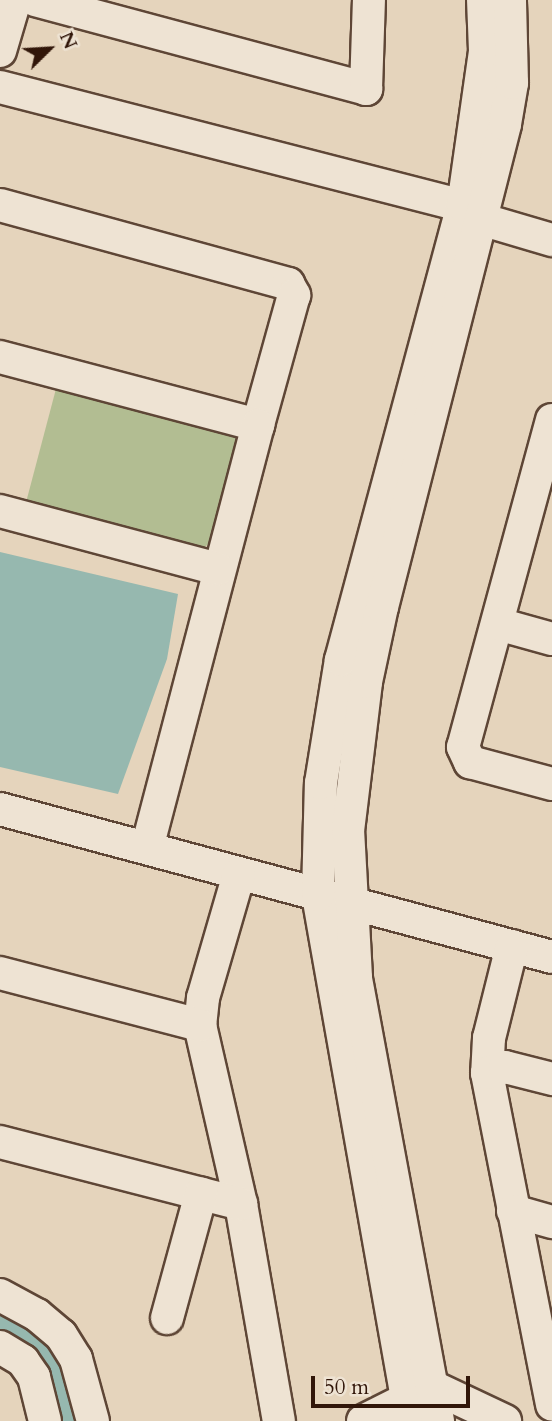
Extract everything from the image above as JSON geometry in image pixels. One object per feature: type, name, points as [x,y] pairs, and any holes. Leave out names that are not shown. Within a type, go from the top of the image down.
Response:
[{"type":"street","points":[[0,51],[15,0]]},
{"type":"street","points":[[35,0],[366,89],[369,0]]},
{"type":"street","points":[[416,1402],[356,977],[349,905],[348,831],[366,682],[473,213],[485,51],[483,0]]},
{"type":"street","points":[[438,1421],[416,1402],[344,1061],[318,895],[321,783],[341,660],[512,83],[510,0]]},
{"type":"street","points":[[0,87],[473,213],[552,240]]},
{"type":"street","points":[[0,205],[288,284],[294,295],[218,569],[147,848]]},
{"type":"street","points":[[0,357],[258,425]]},
{"type":"street","points":[[552,420],[543,495],[498,624],[463,747],[470,762],[552,785]]},
{"type":"street","points":[[0,511],[218,569]]},
{"type":"street","points":[[498,624],[552,639]]},
{"type":"street","points":[[0,809],[349,905],[552,957]]},
{"type":"street","points":[[239,874],[203,998],[200,1025],[241,1205],[279,1421]]},
{"type":"street","points":[[512,946],[489,1038],[487,1073],[513,1211],[542,1313],[552,1405]]},
{"type":"street","points":[[0,973],[200,1025]]},
{"type":"street","points":[[487,1073],[505,1067],[552,1079]]},
{"type":"street","points":[[0,1142],[241,1205]]},
{"type":"street","points":[[167,1318],[201,1194]]},
{"type":"street","points":[[513,1211],[552,1222]]},
{"type":"street","points":[[0,1295],[61,1335],[76,1359],[93,1421]]},
{"type":"street","points":[[0,1347],[23,1361],[34,1377],[46,1421]]},
{"type":"street","points":[[363,1421],[416,1402],[505,1421]]},
{"type":"green space","points":[[57,385],[235,430],[240,442],[213,540],[200,551],[24,510]]},
{"type":"water","points":[[0,552],[178,594],[167,659],[118,794],[0,767]]},
{"type":"waterway","points":[[0,1324],[27,1339],[48,1369],[65,1421]]}]
